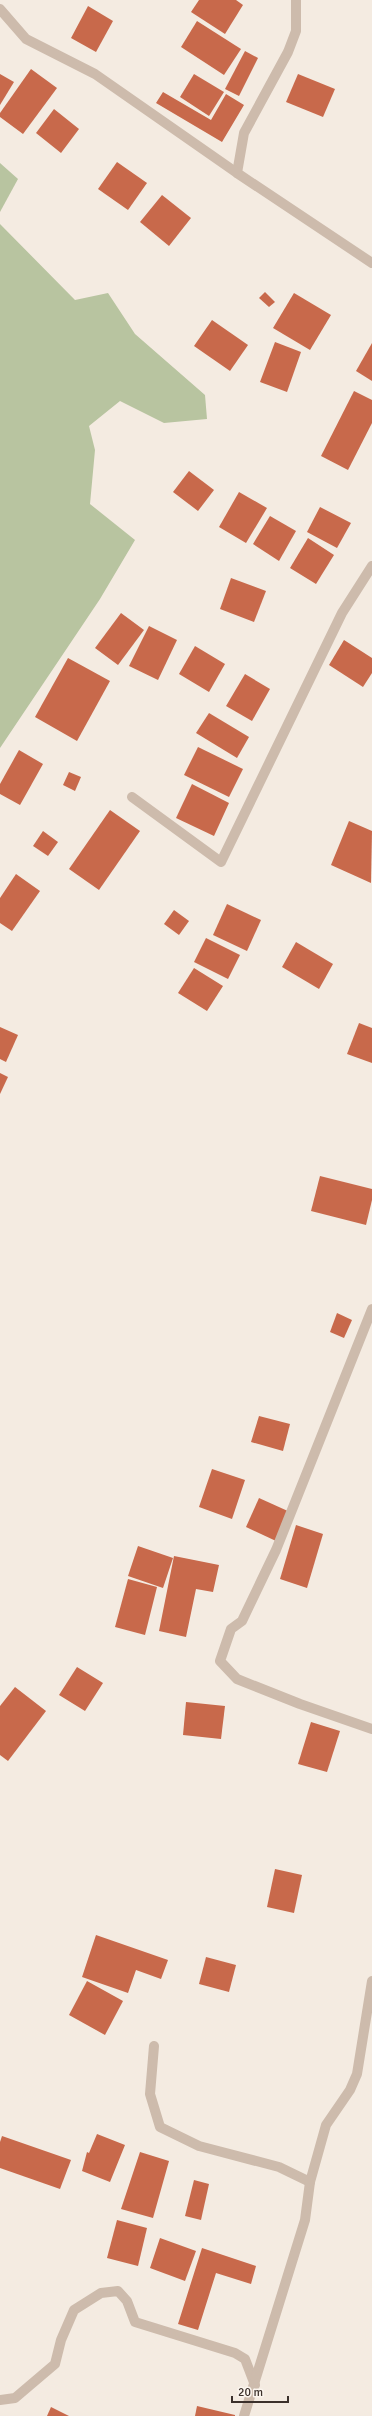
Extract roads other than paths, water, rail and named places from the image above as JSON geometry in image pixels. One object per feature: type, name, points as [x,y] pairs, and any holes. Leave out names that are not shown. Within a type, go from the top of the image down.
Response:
[{"type":"street","points":[[237,173],[244,133],[288,52],[296,31],[296,0]]},
{"type":"street","points":[[0,9],[26,39],[95,74],[237,173],[372,263]]},
{"type":"street","points":[[132,797],[221,862],[342,613],[372,566]]},
{"type":"street","points":[[372,1309],[276,1550],[242,1621],[231,1629],[220,1661],[237,1679],[300,1704],[372,1729]]},
{"type":"street","points":[[244,2416],[305,2220],[310,2182],[326,2126],[350,2090],[358,2074],[372,1981]]},
{"type":"street","points":[[154,2046],[150,2094],[160,2128],[199,2146],[279,2167],[310,2182]]},
{"type":"street","points":[[0,2400],[15,2398],[55,2364],[61,2340],[74,2310],[101,2293],[118,2292],[127,2301],[135,2322],[234,2353],[245,2359],[255,2384]]}]
